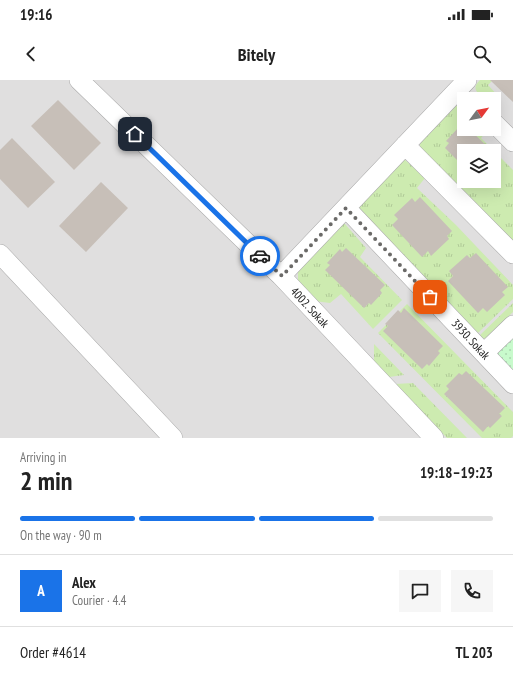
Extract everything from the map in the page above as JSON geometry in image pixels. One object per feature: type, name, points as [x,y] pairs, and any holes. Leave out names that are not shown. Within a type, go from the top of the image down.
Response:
[{"type":"street","name":"4002. Sokak","points":[[79,80],[282,276],[434,438]]},
{"type":"street","points":[[282,276],[405,145],[465,89]]},
{"type":"street","points":[[501,130],[513,142]]},
{"type":"street","points":[[405,145],[513,254]]},
{"type":"street","name":"3930. Sokak","points":[[346,208],[513,384]]},
{"type":"street","points":[[0,254],[173,438]]},
{"type":"street","points":[[484,353],[513,325]]},
{"type":"shaded area","points":[[0,80],[513,80],[513,438],[0,438]]},
{"type":"green space","points":[[480,80],[493,80],[488,85],[494,92],[477,92],[475,88]]},
{"type":"green space","points":[[457,106],[457,136],[483,136],[481,138],[487,144],[457,144],[457,186],[420,148],[420,143]]},
{"type":"green space","points":[[501,158],[513,170],[513,243],[459,188],[501,188]]},
{"type":"green space","points":[[404,159],[425,178],[417,188],[456,225],[513,285],[513,299],[477,334],[358,208]]},
{"type":"green space","points":[[341,224],[345,224],[366,248],[360,257],[402,300],[373,329],[341,294],[330,303],[314,301],[298,282],[298,269]]},
{"type":"green space","points":[[513,303],[513,312],[486,338],[482,339],[479,336]]},
{"type":"green space","points":[[407,304],[513,412],[513,436],[511,438],[482,438],[378,333]]},
{"type":"green space","points":[[513,337],[513,370],[497,354],[497,352]]},
{"type":"green space","points":[[374,344],[404,375],[389,377],[374,361]]},
{"type":"green space","points":[[413,383],[467,438],[447,438],[395,384]]},
{"type":"building","points":[[490,80],[513,80],[513,102]]},
{"type":"building","points":[[58,100],[101,143],[74,170],[31,126]]},
{"type":"building","points":[[457,129],[457,136],[476,136],[485,144],[457,144],[457,160],[445,148],[449,143],[446,141]]},
{"type":"building","points":[[12,138],[55,182],[28,208],[0,179],[0,150]]},
{"type":"building","points":[[101,182],[128,208],[86,252],[59,226]]},
{"type":"building","points":[[420,197],[452,231],[447,236],[449,239],[431,256],[428,251],[422,257],[392,225],[398,219],[394,215],[412,198],[415,202]]},
{"type":"building","points":[[346,248],[385,285],[380,290],[382,293],[371,305],[369,303],[364,308],[325,270],[330,265],[327,263],[340,249],[342,252]]},
{"type":"building","points":[[476,253],[508,287],[502,292],[505,295],[487,312],[483,308],[478,313],[448,281],[453,276],[449,271],[467,255],[470,258]]},
{"type":"building","points":[[404,308],[443,346],[438,351],[440,353],[429,366],[427,364],[422,369],[383,331],[388,326],[385,324],[398,310],[401,313]]},
{"type":"building","points":[[466,371],[505,408],[499,414],[502,416],[490,428],[488,426],[483,432],[444,394],[449,389],[446,386],[459,373],[462,375]]},
{"type":"way so far","points":[[260,256],[282,276],[346,208],[430,297]]},
{"type":"route","points":[[135,134],[260,256]]}]
